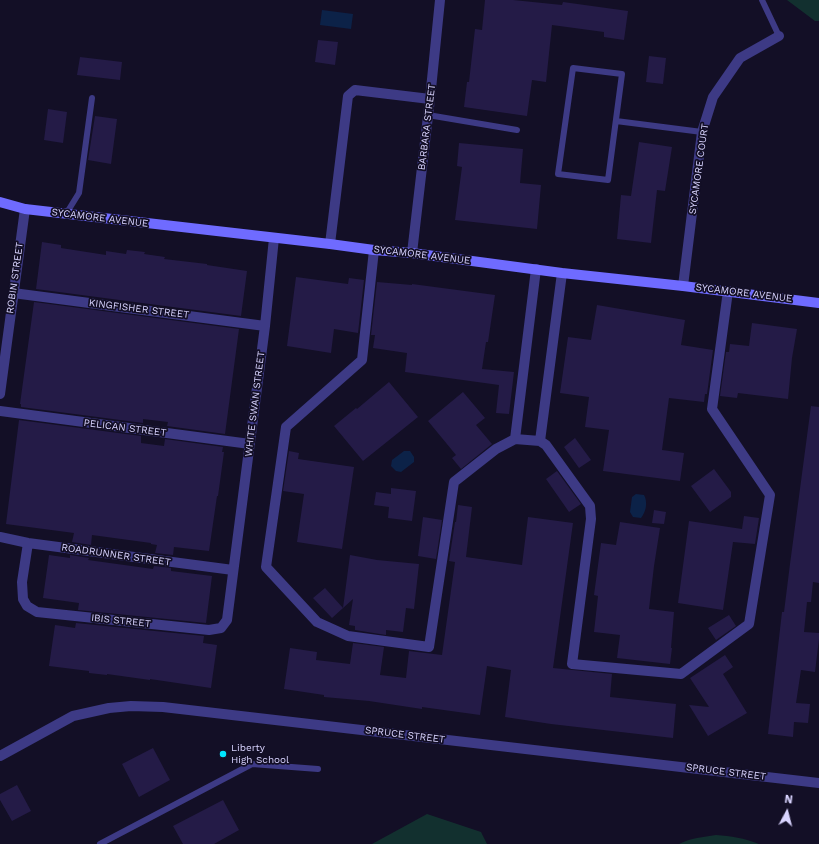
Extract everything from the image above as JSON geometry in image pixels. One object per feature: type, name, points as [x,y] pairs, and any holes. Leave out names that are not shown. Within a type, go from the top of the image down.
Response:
[{"type":"street","name":"BARBARA STREET","points":[[412,253],[440,0]]},
{"type":"street","name":"SYCAMORE COURT","points":[[683,286],[702,132],[712,96],[740,58],[779,36]]},
{"type":"street","points":[[330,244],[348,96],[355,90],[430,99]]},
{"type":"street","name":"SYCAMORE AVENUE","points":[[0,202],[25,209],[374,250],[412,253],[562,273],[728,291],[819,303]]},
{"type":"street","name":"SYCAMORE AVENUE","points":[[0,210],[25,209]]},
{"type":"street","name":"ROBIN STREET","points":[[0,394],[25,209]]},
{"type":"street","name":"WHITE SWAN STREET","points":[[233,570],[265,326],[274,238]]},
{"type":"street","points":[[374,250],[362,360],[286,427],[266,567],[317,622],[348,636],[429,648],[454,482],[496,449],[515,439],[540,441],[546,445],[590,506],[591,519],[572,664],[681,674],[749,624],[770,495],[712,409],[728,291]]},
{"type":"street","points":[[515,439],[536,269]]},
{"type":"street","points":[[540,441],[562,273]]},
{"type":"street","name":"KINGFISHER STREET","points":[[13,293],[265,326]]},
{"type":"street","name":"PELICAN STREET","points":[[0,411],[250,444]]},
{"type":"street","name":"ROADRUNNER STREET","points":[[0,537],[28,543],[233,570]]},
{"type":"street","name":"IBIS STREET","points":[[28,543],[22,582],[23,599],[27,606],[36,612],[209,630],[221,628],[227,620],[233,570]]},
{"type":"street","name":"SPRUCE STREET","points":[[0,756],[74,716],[109,708],[132,706],[163,707],[819,783]]},
{"type":"lane","points":[[762,0],[779,36]]},
{"type":"lane","points":[[573,68],[622,74],[616,121],[608,180],[558,174],[573,68]]},
{"type":"lane","points":[[66,214],[79,193],[92,98]]},
{"type":"lane","points":[[428,115],[517,130]]},
{"type":"lane","points":[[616,121],[702,132]]},
{"type":"lane","points":[[100,844],[252,764],[318,769]]},
{"type":"green space","points":[[787,0],[819,0],[819,21],[815,21]]},
{"type":"green space","points":[[427,814],[481,832],[487,844],[372,844]]},
{"type":"green space","points":[[716,835],[748,840],[759,844],[679,844],[693,839]]},
{"type":"water","points":[[322,10],[353,14],[351,29],[320,25]]},
{"type":"water","points":[[404,451],[410,451],[414,457],[414,462],[401,472],[396,471],[391,466],[392,460]]},
{"type":"water","points":[[636,494],[644,495],[646,501],[645,510],[641,518],[633,517],[630,512],[632,497]]},
{"type":"building","points":[[485,0],[513,0],[562,5],[563,2],[628,11],[624,40],[604,37],[604,32],[552,25],[546,82],[532,80],[527,116],[464,107],[467,82],[469,82],[475,29],[482,30]]},
{"type":"building","points":[[318,40],[338,42],[335,65],[315,62]]},
{"type":"building","points":[[649,56],[666,58],[663,84],[646,82]]},
{"type":"building","points":[[80,57],[122,62],[120,80],[77,75]]},
{"type":"building","points":[[48,109],[67,112],[63,143],[44,140]]},
{"type":"building","points":[[95,116],[117,119],[111,164],[88,160]]},
{"type":"building","points":[[639,142],[672,147],[665,191],[657,190],[651,243],[617,239],[621,195],[631,196]]},
{"type":"building","points":[[459,143],[523,149],[520,183],[541,185],[537,229],[455,220],[462,167],[457,166]]},
{"type":"building","points":[[42,242],[61,245],[61,248],[106,255],[106,251],[126,254],[127,250],[145,252],[144,254],[165,257],[164,259],[207,264],[247,271],[241,316],[36,289]]},
{"type":"building","points":[[296,277],[348,284],[349,278],[364,280],[358,333],[334,329],[331,353],[287,346]]},
{"type":"building","points":[[377,282],[412,284],[495,295],[488,342],[486,342],[482,369],[514,372],[509,414],[496,413],[499,385],[405,372],[407,353],[373,348],[375,335],[371,335]]},
{"type":"building","points":[[34,302],[239,329],[225,434],[167,426],[168,422],[143,419],[143,423],[21,407],[20,404]]},
{"type":"building","points":[[597,305],[685,320],[681,345],[713,350],[707,394],[705,394],[704,402],[669,398],[662,450],[684,453],[680,481],[603,471],[609,430],[585,427],[589,397],[560,393],[568,337],[591,340]]},
{"type":"building","points":[[752,323],[797,329],[792,358],[788,399],[738,393],[737,398],[720,396],[726,352],[729,352],[730,344],[749,346]]},
{"type":"building","points":[[389,382],[418,417],[363,461],[334,426]]},
{"type":"building","points":[[463,392],[485,418],[476,425],[492,444],[461,469],[452,458],[456,455],[428,421]]},
{"type":"building","points":[[811,406],[819,407],[819,583],[813,582],[811,602],[807,602],[804,632],[819,633],[819,639],[815,672],[801,670],[796,703],[810,704],[808,723],[794,722],[793,737],[768,734],[782,612],[784,612]]},
{"type":"building","points":[[19,420],[141,436],[141,443],[164,446],[165,439],[223,447],[222,452],[224,452],[209,551],[174,547],[173,555],[155,553],[157,545],[151,543],[92,535],[91,545],[72,542],[74,533],[6,524]]},
{"type":"building","points":[[575,438],[591,460],[579,468],[564,447]]},
{"type":"building","points":[[289,451],[299,453],[298,459],[354,467],[342,549],[297,542],[304,494],[283,491]]},
{"type":"building","points":[[714,469],[731,492],[731,497],[710,512],[691,486]]},
{"type":"building","points":[[557,471],[581,504],[569,512],[546,479]]},
{"type":"building","points":[[391,488],[416,491],[412,521],[388,518],[389,507],[374,505],[376,492],[391,494]]},
{"type":"building","points":[[458,505],[472,507],[466,557],[522,565],[528,517],[573,523],[553,668],[612,674],[610,697],[676,704],[673,738],[551,724],[505,717],[511,670],[487,666],[480,715],[422,707],[422,709],[369,701],[324,697],[324,695],[284,689],[290,648],[317,652],[316,660],[350,664],[353,643],[384,647],[380,675],[406,678],[409,651],[442,655],[455,562],[449,561]]},
{"type":"building","points":[[654,510],[666,512],[664,524],[652,523]]},
{"type":"building","points":[[744,516],[759,518],[755,544],[733,542],[723,610],[678,603],[689,521],[742,529]]},
{"type":"building","points":[[423,517],[442,520],[436,559],[418,556]]},
{"type":"building","points":[[620,522],[660,528],[649,609],[674,612],[670,664],[617,658],[620,635],[594,632],[598,596],[594,595],[601,543],[616,545]]},
{"type":"building","points":[[49,555],[70,558],[70,555],[89,558],[88,560],[153,569],[154,566],[171,568],[171,571],[212,576],[206,623],[78,610],[79,603],[43,598]]},
{"type":"building","points":[[350,555],[377,560],[419,564],[414,609],[406,608],[403,632],[386,630],[386,635],[355,630],[355,626],[349,625],[353,599],[332,618],[313,598],[325,588],[343,608]]},
{"type":"building","points":[[729,615],[736,626],[716,640],[708,628]]},
{"type":"building","points":[[76,623],[204,636],[203,643],[217,645],[211,688],[150,679],[89,673],[89,671],[49,666],[55,625],[75,628]]},
{"type":"building","points":[[725,655],[733,667],[723,674],[747,713],[708,736],[689,705],[709,707],[690,678]]},
{"type":"building","points":[[153,748],[170,780],[139,797],[122,764]]},
{"type":"building","points":[[17,785],[31,811],[12,821],[0,800],[0,794]]},
{"type":"building","points":[[223,800],[239,830],[214,844],[183,844],[173,826]]},
{"type":"place","name":"Liberty High School","points":[[223,754]]}]
